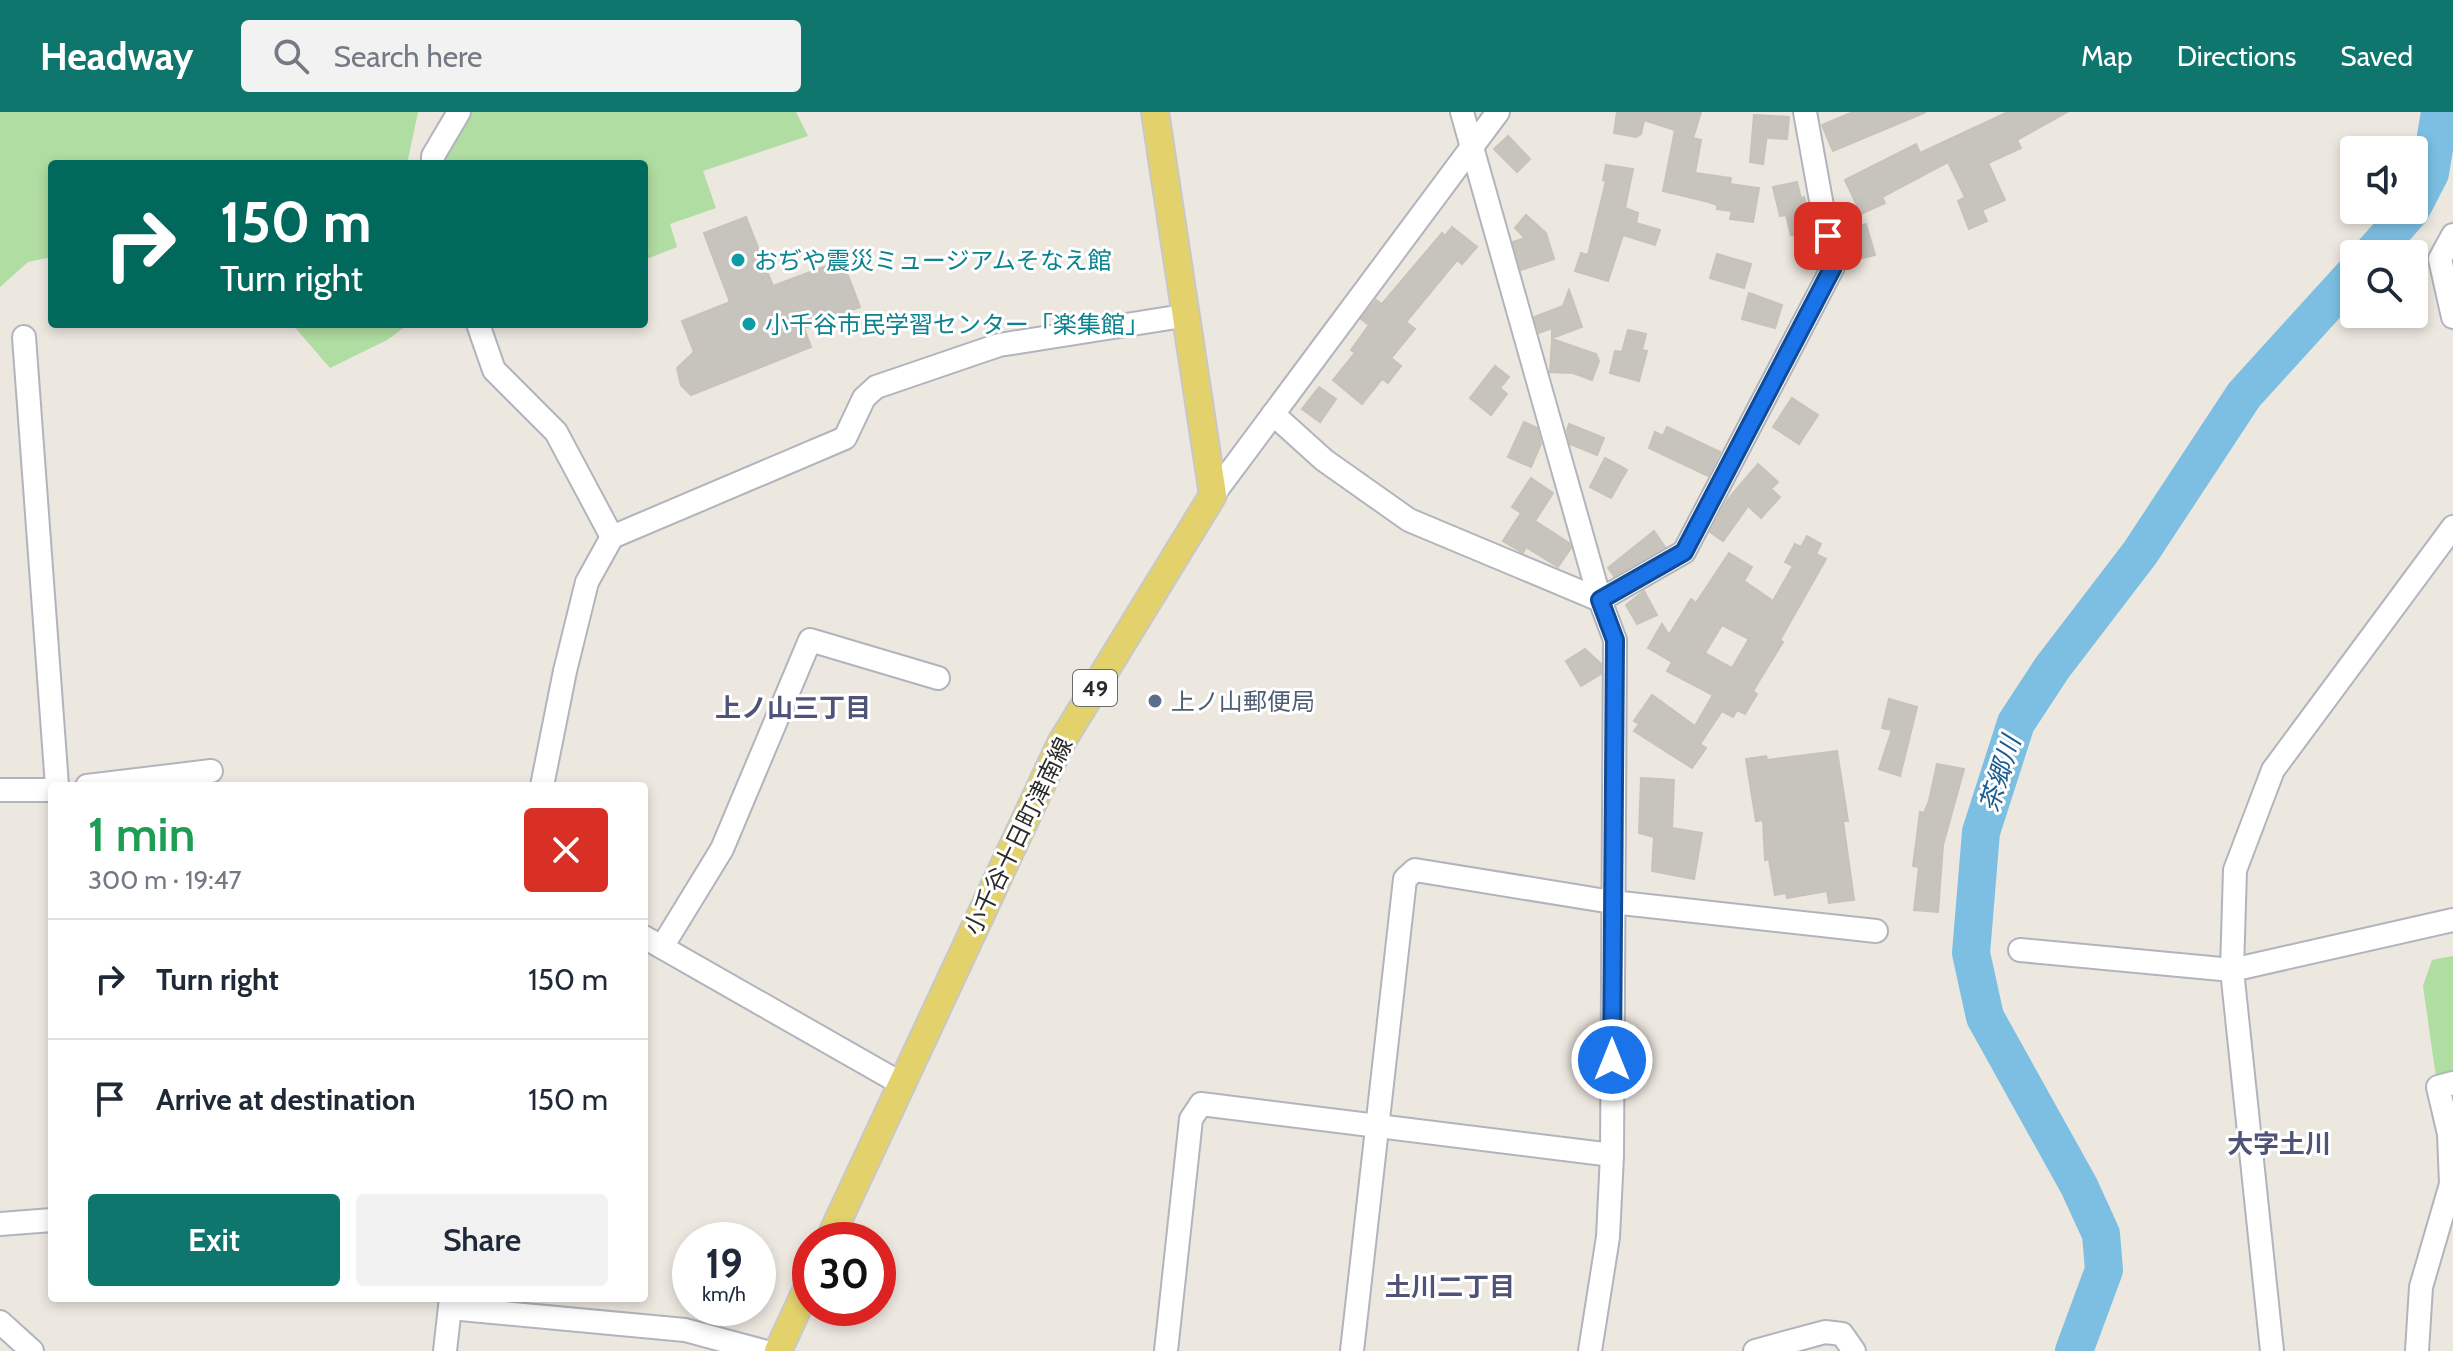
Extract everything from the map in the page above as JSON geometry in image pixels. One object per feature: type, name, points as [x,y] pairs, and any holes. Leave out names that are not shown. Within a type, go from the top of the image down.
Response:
[{"type":"main road","points":[[1155,112],[1183,316],[1213,495]]},
{"type":"main road","name":"小千谷十日町津南線","points":[[837,1222],[1061,743],[1213,495]]},
{"type":"main road","points":[[778,1351],[792,1321]]},
{"type":"street","points":[[433,160],[459,112]]},
{"type":"street","points":[[1462,112],[1600,600],[1615,640],[1612,1155],[1608,1237],[1590,1351]]},
{"type":"street","points":[[1213,495],[1498,112]]},
{"type":"street","points":[[1600,600],[1684,552],[1833,267],[1805,112]]},
{"type":"street","points":[[2453,235],[2440,259],[2453,317]]},
{"type":"street","points":[[543,782],[587,582],[612,537],[845,438],[864,398],[876,387],[999,345],[1183,316]]},
{"type":"street","points":[[479,328],[494,370],[556,432],[612,537]]},
{"type":"street","points":[[24,337],[57,782]]},
{"type":"street","points":[[1273,414],[1324,460],[1409,520],[1600,600]]},
{"type":"street","points":[[2272,1351],[2232,970],[2235,870],[2273,770],[2453,527]]},
{"type":"street","points":[[902,1084],[653,942],[722,849],[810,640],[938,678]]},
{"type":"street","points":[[120,782],[211,771]]},
{"type":"street","points":[[0,790],[48,790]]},
{"type":"street","points":[[1352,1351],[1405,879],[1415,870],[1612,902],[1876,931]]},
{"type":"street","points":[[2020,950],[2232,970],[2453,920]]},
{"type":"street","points":[[2417,1351],[2421,1287],[2451,1184],[2449,1134],[2438,1087],[2453,1083]]},
{"type":"street","points":[[1166,1351],[1191,1119],[1201,1104],[1378,1129],[1612,1155]]},
{"type":"street","points":[[0,1224],[48,1220]]},
{"type":"street","points":[[445,1351],[450,1303],[685,1330],[763,1351]]},
{"type":"street","points":[[0,1322],[32,1351]]},
{"type":"street","points":[[1755,1351],[1825,1332],[1842,1334],[1854,1351]]},
{"type":"green space","points":[[0,112],[418,112],[408,160],[48,160],[48,258],[28,262],[0,287]]},
{"type":"green space","points":[[461,112],[796,112],[808,136],[703,171],[716,208],[670,224],[677,247],[648,258],[648,160],[440,160]]},
{"type":"green space","points":[[295,328],[404,328],[387,340],[330,368]]},
{"type":"green space","points":[[2453,956],[2453,1074],[2436,1077],[2423,986],[2432,960]]},
{"type":"building","points":[[1617,112],[1701,112],[1693,138],[1701,140],[1695,173],[1731,178],[1730,184],[1759,188],[1753,222],[1730,219],[1732,211],[1663,191],[1675,130],[1644,120],[1641,134],[1636,137],[1614,133]]},
{"type":"building","points":[[1853,112],[1926,112],[1833,151],[1822,125]]},
{"type":"building","points":[[2008,112],[2067,112],[2017,140],[2021,148],[1988,163],[2005,200],[1982,210],[1987,221],[1969,229],[1958,201],[1965,197],[1948,162],[1882,197],[1885,203],[1861,214],[1845,180],[1916,144],[1920,153]]},
{"type":"building","points":[[1754,115],[1789,117],[1787,139],[1769,138],[1767,134],[1763,164],[1750,162]]},
{"type":"building","points":[[1508,136],[1530,159],[1517,172],[1494,149]]},
{"type":"building","points":[[1606,165],[1633,169],[1625,208],[1638,213],[1636,223],[1660,230],[1655,245],[1623,235],[1608,281],[1575,271],[1581,253],[1588,255],[1606,181],[1603,180]]},
{"type":"building","points":[[1797,182],[1801,198],[1804,197],[1813,237],[1791,235],[1786,215],[1780,216],[1773,187]]},
{"type":"building","points":[[1526,215],[1546,233],[1554,259],[1521,270],[1513,242],[1525,238],[1515,228]]},
{"type":"building","name":"小千谷市民学習センター「楽集館」","points":[[746,217],[773,286],[842,260],[860,307],[804,328],[811,347],[691,395],[681,385],[677,368],[694,352],[682,321],[730,302],[704,233]]},
{"type":"building","points":[[1866,224],[1875,255],[1850,261],[1849,255],[1845,256],[1841,232]]},
{"type":"building","points":[[1452,227],[1477,247],[1462,264],[1457,260],[1406,322],[1415,329],[1391,358],[1401,366],[1388,383],[1382,379],[1362,404],[1333,380],[1355,353],[1351,350],[1369,325],[1361,319],[1376,300],[1382,304],[1442,233],[1445,236]]},
{"type":"building","points":[[1717,254],[1751,264],[1744,288],[1710,278]]},
{"type":"building","points":[[1569,290],[1582,327],[1552,338],[1552,328],[1539,333],[1534,317],[1563,306]]},
{"type":"building","points":[[1749,293],[1782,305],[1775,328],[1742,319]]},
{"type":"building","points":[[1628,330],[1646,334],[1642,350],[1647,351],[1639,381],[1610,373],[1615,351],[1622,352]]},
{"type":"building","points":[[1552,339],[1596,354],[1599,361],[1592,380],[1573,373],[1550,372]]},
{"type":"building","points":[[1495,366],[1509,377],[1500,388],[1507,394],[1491,415],[1470,398]]},
{"type":"building","points":[[1319,387],[1336,399],[1320,422],[1302,409]]},
{"type":"building","points":[[1792,398],[1818,415],[1799,444],[1773,427]]},
{"type":"building","points":[[1524,422],[1537,428],[1541,444],[1531,467],[1508,457]]},
{"type":"building","points":[[1569,424],[1604,438],[1597,455],[1570,444]]},
{"type":"building","points":[[1667,427],[1720,452],[1708,476],[1649,448],[1655,432],[1663,436]]},
{"type":"building","points":[[1605,458],[1627,470],[1611,498],[1590,487]]},
{"type":"building","points":[[1758,464],[1778,482],[1771,489],[1780,497],[1761,518],[1748,506],[1723,541],[1710,532],[1728,499]]},
{"type":"building","points":[[1531,478],[1553,493],[1535,521],[1569,543],[1571,548],[1558,567],[1526,547],[1523,553],[1503,541],[1521,513],[1512,507]]},
{"type":"building","points":[[1654,531],[1665,547],[1614,576],[1608,568]]},
{"type":"building","points":[[1807,536],[1821,544],[1816,554],[1826,559],[1780,640],[1783,642],[1753,691],[1757,694],[1745,714],[1737,710],[1733,717],[1722,711],[1700,744],[1706,748],[1692,768],[1634,731],[1639,724],[1634,721],[1652,695],[1695,726],[1713,695],[1667,671],[1672,662],[1648,648],[1662,624],[1669,635],[1691,599],[1696,603],[1729,553],[1752,567],[1744,581],[1773,601],[1793,566],[1785,562],[1795,544],[1801,547]],"holes":[[[1722,625],[1749,639],[1732,668],[1705,653]]]},
{"type":"building","points":[[1644,591],[1657,615],[1637,624],[1626,605]]},
{"type":"building","points":[[1585,649],[1601,664],[1601,674],[1581,686],[1566,661]]},
{"type":"building","points":[[1889,699],[1917,707],[1900,776],[1879,769],[1892,730],[1882,728]]},
{"type":"building","points":[[1837,751],[1848,821],[1843,821],[1854,900],[1829,903],[1827,891],[1787,898],[1786,893],[1775,895],[1769,859],[1765,860],[1763,820],[1756,821],[1746,759],[1766,756],[1767,760]]},
{"type":"building","points":[[1937,764],[1964,769],[1943,845],[1938,912],[1914,910],[1919,867],[1913,866],[1920,812],[1924,813],[1929,801]]},
{"type":"building","points":[[1641,778],[1674,780],[1672,828],[1702,833],[1694,879],[1652,871],[1654,837],[1639,833]]},
{"type":"waterway","name":"茶郷川","points":[[2428,177],[2440,112]]},
{"type":"waterway","name":"茶郷川","points":[[2384,240],[2399,224]]},
{"type":"waterway","name":"茶郷川","points":[[2074,1351],[2104,1270],[2101,1234],[2079,1186],[1985,1017],[1971,953],[1981,832],[2016,723],[2052,668],[2140,553],[2244,395],[2340,289]]},
{"type":"place","name":"おぢや震災ミュージアムそなえ館","points":[[738,260]]},
{"type":"place","name":"小千谷市民学習センター「楽集館」","points":[[749,324]]},
{"type":"place","name":"上ノ山郵便局","points":[[1155,701]]},
{"type":"district","name":"上ノ山三丁目","points":[[793,708]]},
{"type":"district","name":"大字土川","points":[[2279,1144]]},
{"type":"district","name":"土川二丁目","points":[[1450,1287]]},
{"type":"route","points":[[1612,1060],[1615,640],[1600,600],[1684,552],[1833,267],[1828,236]]}]
